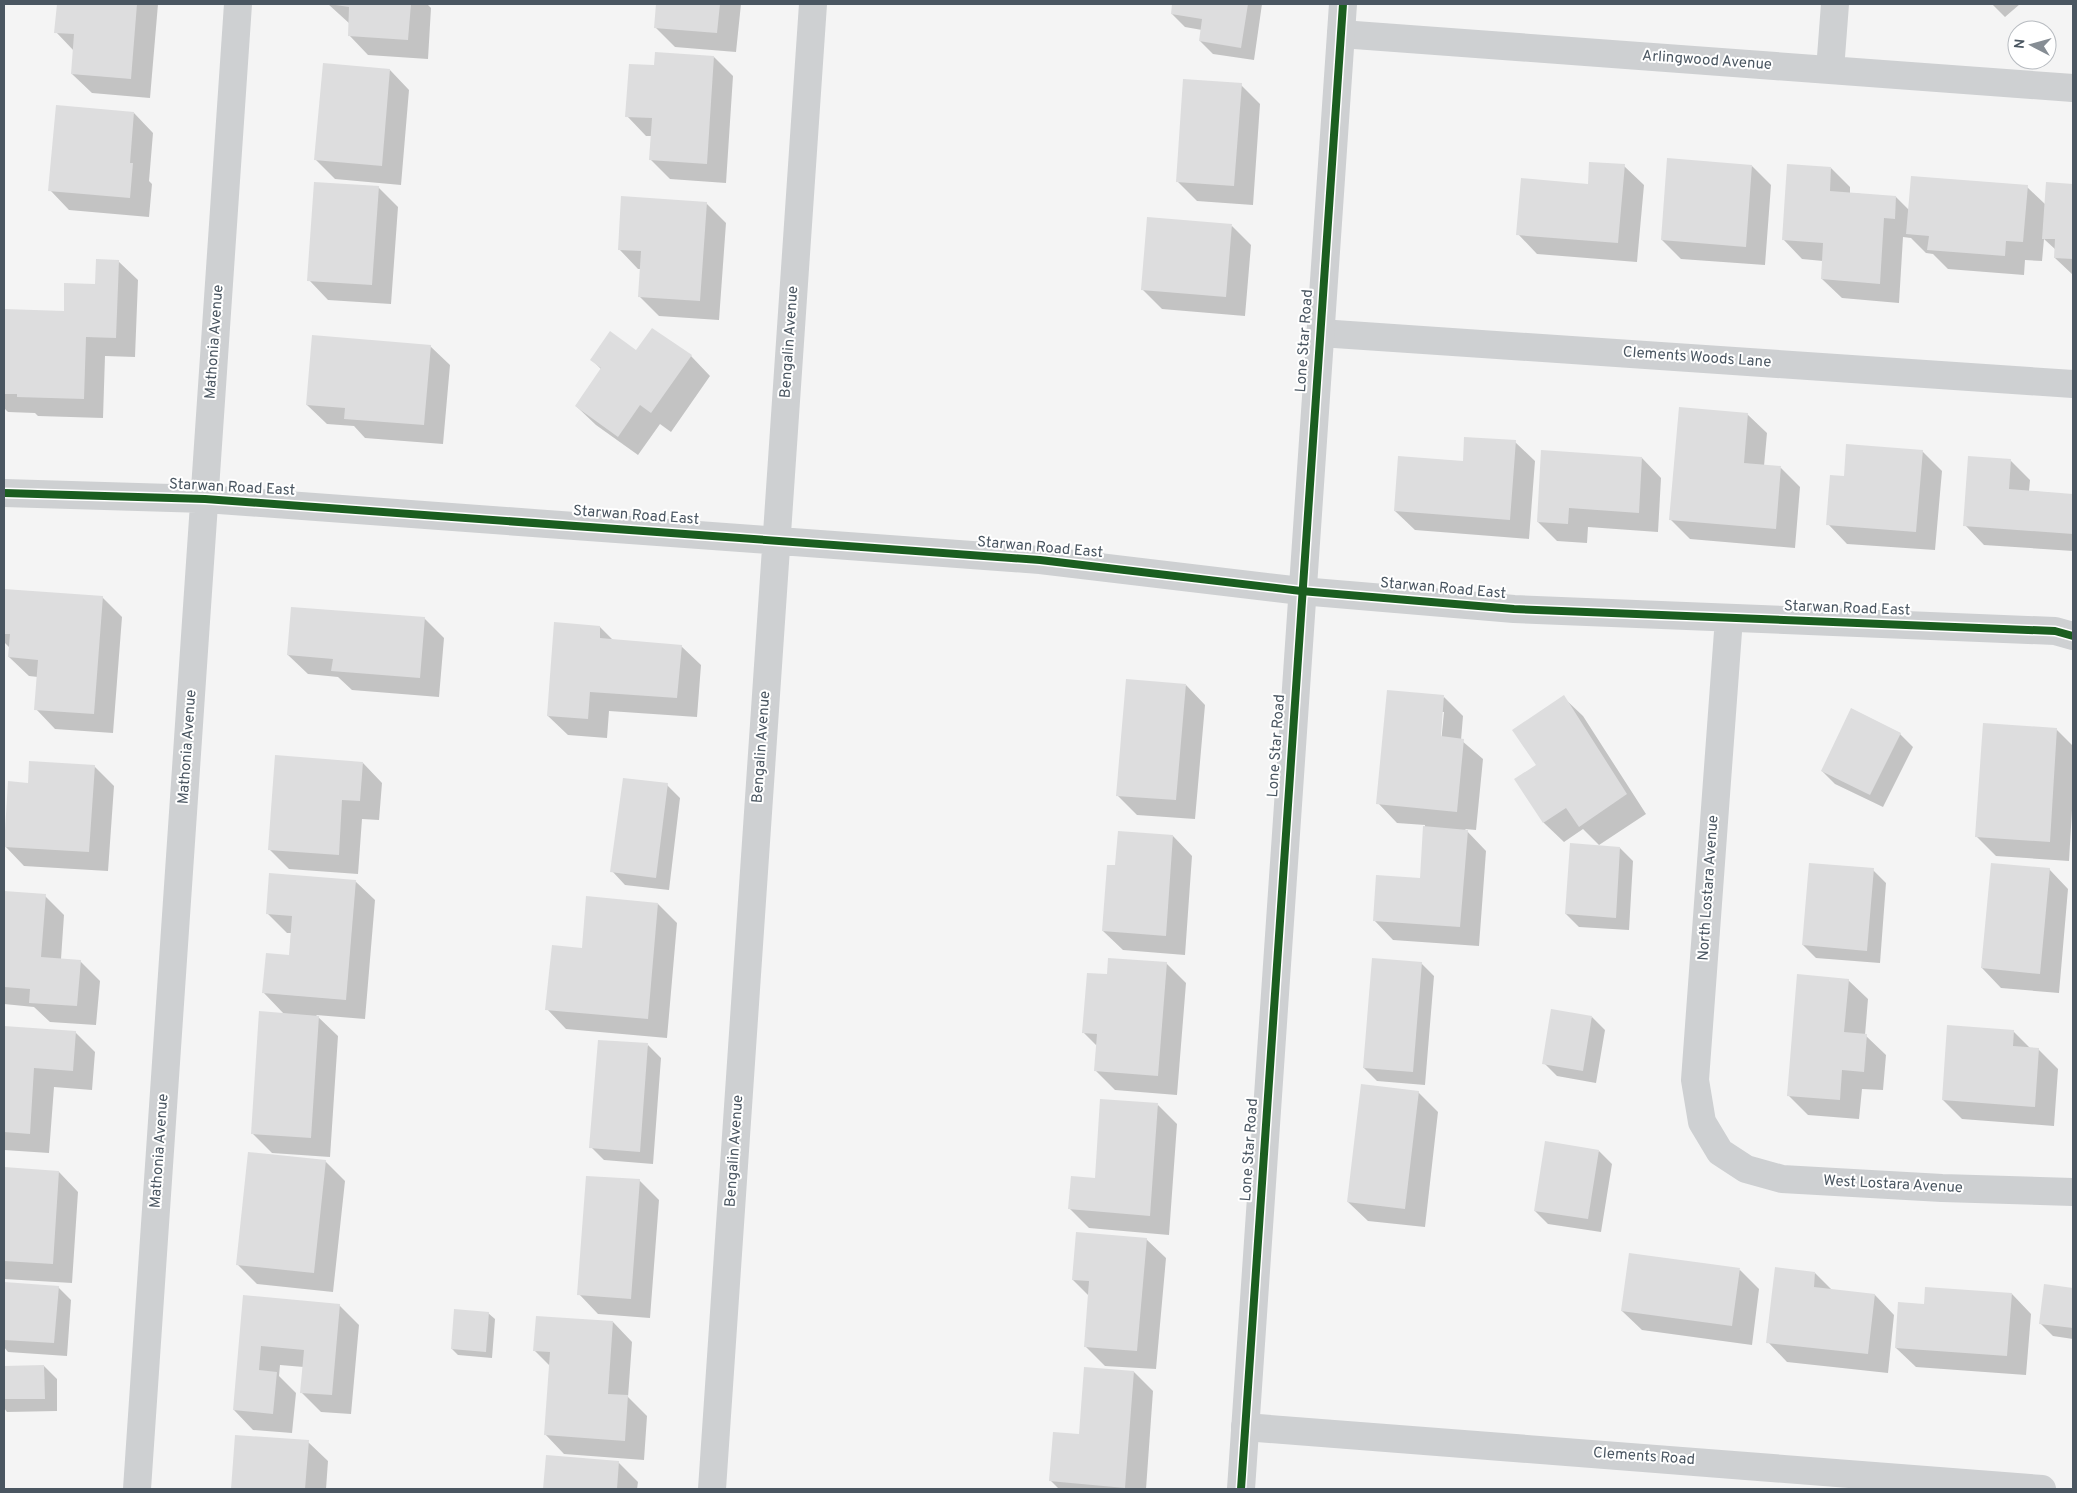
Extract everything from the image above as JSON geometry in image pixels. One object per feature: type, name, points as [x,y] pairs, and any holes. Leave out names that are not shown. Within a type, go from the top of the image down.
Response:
[{"type":"street","name":"Mathonia Avenue","points":[[137,1489],[238,4]]},
{"type":"street","name":"Bengalin Avenue","points":[[712,1489],[813,4]]},
{"type":"street","name":"Lone Star Road","points":[[1241,1489],[1342,4]]},
{"type":"street","points":[[1830,70],[1835,4]]},
{"type":"street","name":"Arlingwood Avenue","points":[[1340,34],[2073,88]]},
{"type":"street","name":"Clements Woods Lane","points":[[1320,333],[2073,384]]},
{"type":"street","name":"Starwan Road East","points":[[4,493],[205,499],[1040,560],[1301,591],[1514,609],[2055,631],[2073,636]]},
{"type":"street","name":"North Lostara Avenue","points":[[1720,1152],[1702,1122],[1695,1080],[1729,618]]},
{"type":"street","name":"West Lostara Avenue","points":[[1720,1152],[1746,1169],[1782,1179],[1942,1188],[2073,1192]]},
{"type":"street","name":"Clements Road","points":[[1245,1427],[2042,1489]]},
{"type":"building","points":[[57,4],[137,4],[131,79],[71,74],[74,34],[54,33]]},
{"type":"building","points":[[329,4],[411,4],[408,40],[348,36],[349,7]]},
{"type":"building","points":[[656,4],[720,4],[717,33],[654,28]]},
{"type":"building","points":[[1172,4],[1248,4],[1241,48],[1199,41],[1202,19],[1171,14]]},
{"type":"building","points":[[655,52],[714,56],[707,164],[649,160],[652,118],[625,117],[629,64],[654,65]]},
{"type":"building","points":[[323,63],[390,69],[382,166],[314,160]]},
{"type":"building","points":[[1183,79],[1242,83],[1234,186],[1176,182]]},
{"type":"building","points":[[56,105],[134,112],[130,163],[133,163],[130,198],[48,191]]},
{"type":"building","points":[[1667,158],[1752,165],[1746,247],[1661,240]]},
{"type":"building","points":[[1589,162],[1625,164],[1618,243],[1516,235],[1521,178],[1588,184]]},
{"type":"building","points":[[1787,164],[1831,167],[1830,191],[1896,196],[1895,219],[1884,218],[1880,284],[1821,279],[1823,243],[1782,240]]},
{"type":"building","points":[[1911,176],[2028,185],[2023,242],[2006,241],[2005,256],[1927,250],[1929,236],[1906,234]]},
{"type":"building","points":[[314,182],[379,186],[372,285],[307,281]]},
{"type":"building","points":[[2046,182],[2073,184],[2073,259],[2054,258],[2055,239],[2042,239]]},
{"type":"building","points":[[621,196],[707,202],[700,301],[638,297],[641,251],[618,250]]},
{"type":"building","points":[[1147,217],[1232,224],[1226,297],[1141,290]]},
{"type":"building","points":[[96,259],[119,260],[116,338],[86,337],[84,399],[17,397],[17,394],[4,394],[4,309],[64,311],[64,283],[95,284]]},
{"type":"building","points":[[652,328],[692,355],[651,413],[640,405],[618,437],[575,406],[601,368],[590,360],[610,331],[636,350]]},
{"type":"building","points":[[312,335],[431,345],[424,425],[344,419],[345,408],[306,405]]},
{"type":"building","points":[[1679,407],[1748,413],[1744,463],[1781,466],[1776,529],[1669,520]]},
{"type":"building","points":[[1464,437],[1516,440],[1510,520],[1394,511],[1398,456],[1463,461]]},
{"type":"building","points":[[1846,444],[1923,450],[1916,532],[1826,525],[1830,475],[1844,476]]},
{"type":"building","points":[[1541,450],[1642,457],[1639,513],[1569,508],[1568,524],[1537,522]]},
{"type":"building","points":[[1968,456],[2011,459],[2009,489],[2073,494],[2073,534],[1963,526]]},
{"type":"building","points":[[4,589],[103,596],[94,714],[34,710],[38,660],[8,657],[10,634],[4,634]]},
{"type":"building","points":[[291,607],[425,617],[420,678],[331,671],[333,659],[287,655]]},
{"type":"building","points":[[554,622],[600,626],[600,638],[682,645],[677,698],[590,692],[588,719],[547,716]]},
{"type":"building","points":[[1126,679],[1186,684],[1176,800],[1116,796]]},
{"type":"building","points":[[1387,690],[1444,695],[1441,736],[1464,739],[1457,812],[1376,804]]},
{"type":"building","points":[[1564,695],[1627,794],[1579,827],[1566,808],[1543,823],[1514,779],[1536,765],[1512,730]]},
{"type":"building","points":[[1851,708],[1901,733],[1870,795],[1821,771]]},
{"type":"building","points":[[1983,723],[2057,728],[2050,842],[1975,837]]},
{"type":"building","points":[[275,755],[363,762],[360,801],[342,800],[339,855],[268,850]]},
{"type":"building","points":[[29,761],[95,765],[89,852],[4,847],[8,781],[28,783]]},
{"type":"building","points":[[623,778],[668,783],[656,878],[610,872]]},
{"type":"building","points":[[1423,826],[1468,830],[1460,927],[1373,921],[1376,875],[1420,878]]},
{"type":"building","points":[[1118,831],[1173,835],[1166,936],[1102,931],[1107,865],[1115,865]]},
{"type":"building","points":[[1570,843],[1620,847],[1616,918],[1565,914]]},
{"type":"building","points":[[1809,863],[1874,868],[1867,951],[1802,945]]},
{"type":"building","points":[[1991,863],[2050,868],[2040,974],[1981,968]]},
{"type":"building","points":[[269,873],[356,880],[346,1000],[262,993],[266,953],[289,955],[292,916],[266,914]]},
{"type":"building","points":[[4,891],[46,894],[41,957],[81,960],[77,1006],[29,1003],[30,989],[4,987]]},
{"type":"building","points":[[586,896],[658,903],[648,1019],[545,1010],[552,945],[582,948]]},
{"type":"building","points":[[1108,958],[1167,962],[1158,1076],[1094,1071],[1097,1034],[1082,1033],[1087,973],[1107,974]]},
{"type":"building","points":[[1372,958],[1422,962],[1413,1072],[1363,1068]]},
{"type":"building","points":[[1797,974],[1849,979],[1844,1032],[1867,1034],[1864,1072],[1842,1070],[1840,1100],[1787,1096]]},
{"type":"building","points":[[1551,1009],[1592,1016],[1583,1071],[1542,1064]]},
{"type":"building","points":[[259,1011],[319,1016],[311,1138],[251,1134]]},
{"type":"building","points":[[1947,1025],[2014,1030],[2013,1046],[2039,1048],[2035,1107],[1942,1100]]},
{"type":"building","points":[[4,1026],[76,1031],[73,1071],[34,1068],[30,1134],[4,1132]]},
{"type":"building","points":[[598,1040],[648,1043],[640,1152],[589,1148]]},
{"type":"building","points":[[1361,1084],[1419,1091],[1405,1209],[1347,1202]]},
{"type":"building","points":[[1100,1099],[1158,1103],[1150,1216],[1068,1209],[1071,1176],[1095,1178]]},
{"type":"building","points":[[1545,1141],[1599,1150],[1588,1219],[1534,1211]]},
{"type":"building","points":[[248,1152],[326,1160],[314,1273],[236,1265]]},
{"type":"building","points":[[4,1167],[59,1171],[53,1264],[4,1261]]},
{"type":"building","points":[[586,1176],[640,1179],[631,1299],[577,1295]]},
{"type":"building","points":[[1076,1232],[1147,1238],[1137,1351],[1084,1347],[1089,1281],[1072,1280]]},
{"type":"building","points":[[1629,1253],[1740,1268],[1732,1326],[1621,1311]]},
{"type":"building","points":[[1775,1267],[1815,1272],[1814,1287],[1875,1294],[1868,1354],[1766,1343]]},
{"type":"building","points":[[4,1282],[59,1286],[54,1343],[4,1340]]},
{"type":"building","points":[[2044,1284],[2073,1288],[2073,1328],[2039,1324]]},
{"type":"building","points":[[1925,1287],[2012,1293],[2007,1356],[1895,1348],[1898,1302],[1924,1304]]},
{"type":"building","points":[[243,1295],[340,1304],[332,1395],[300,1393],[304,1350],[261,1346],[259,1370],[277,1372],[273,1414],[233,1410]]},
{"type":"building","points":[[454,1309],[489,1312],[486,1352],[451,1349]]},
{"type":"building","points":[[536,1316],[613,1321],[608,1394],[628,1395],[625,1441],[544,1435],[550,1352],[533,1351]]},
{"type":"building","points":[[44,1365],[45,1399],[4,1399],[4,1366]]},
{"type":"building","points":[[1084,1367],[1134,1371],[1125,1488],[1049,1481],[1053,1432],[1079,1434]]},
{"type":"building","points":[[235,1435],[309,1440],[305,1489],[231,1489]]},
{"type":"building","points":[[546,1455],[619,1461],[617,1489],[543,1489]]},
{"type":"cycle path","points":[[1241,1489],[1343,4]]},
{"type":"cycle path","points":[[4,493],[205,499],[1040,560],[1301,591],[1514,609],[2055,631],[2073,636]]}]
